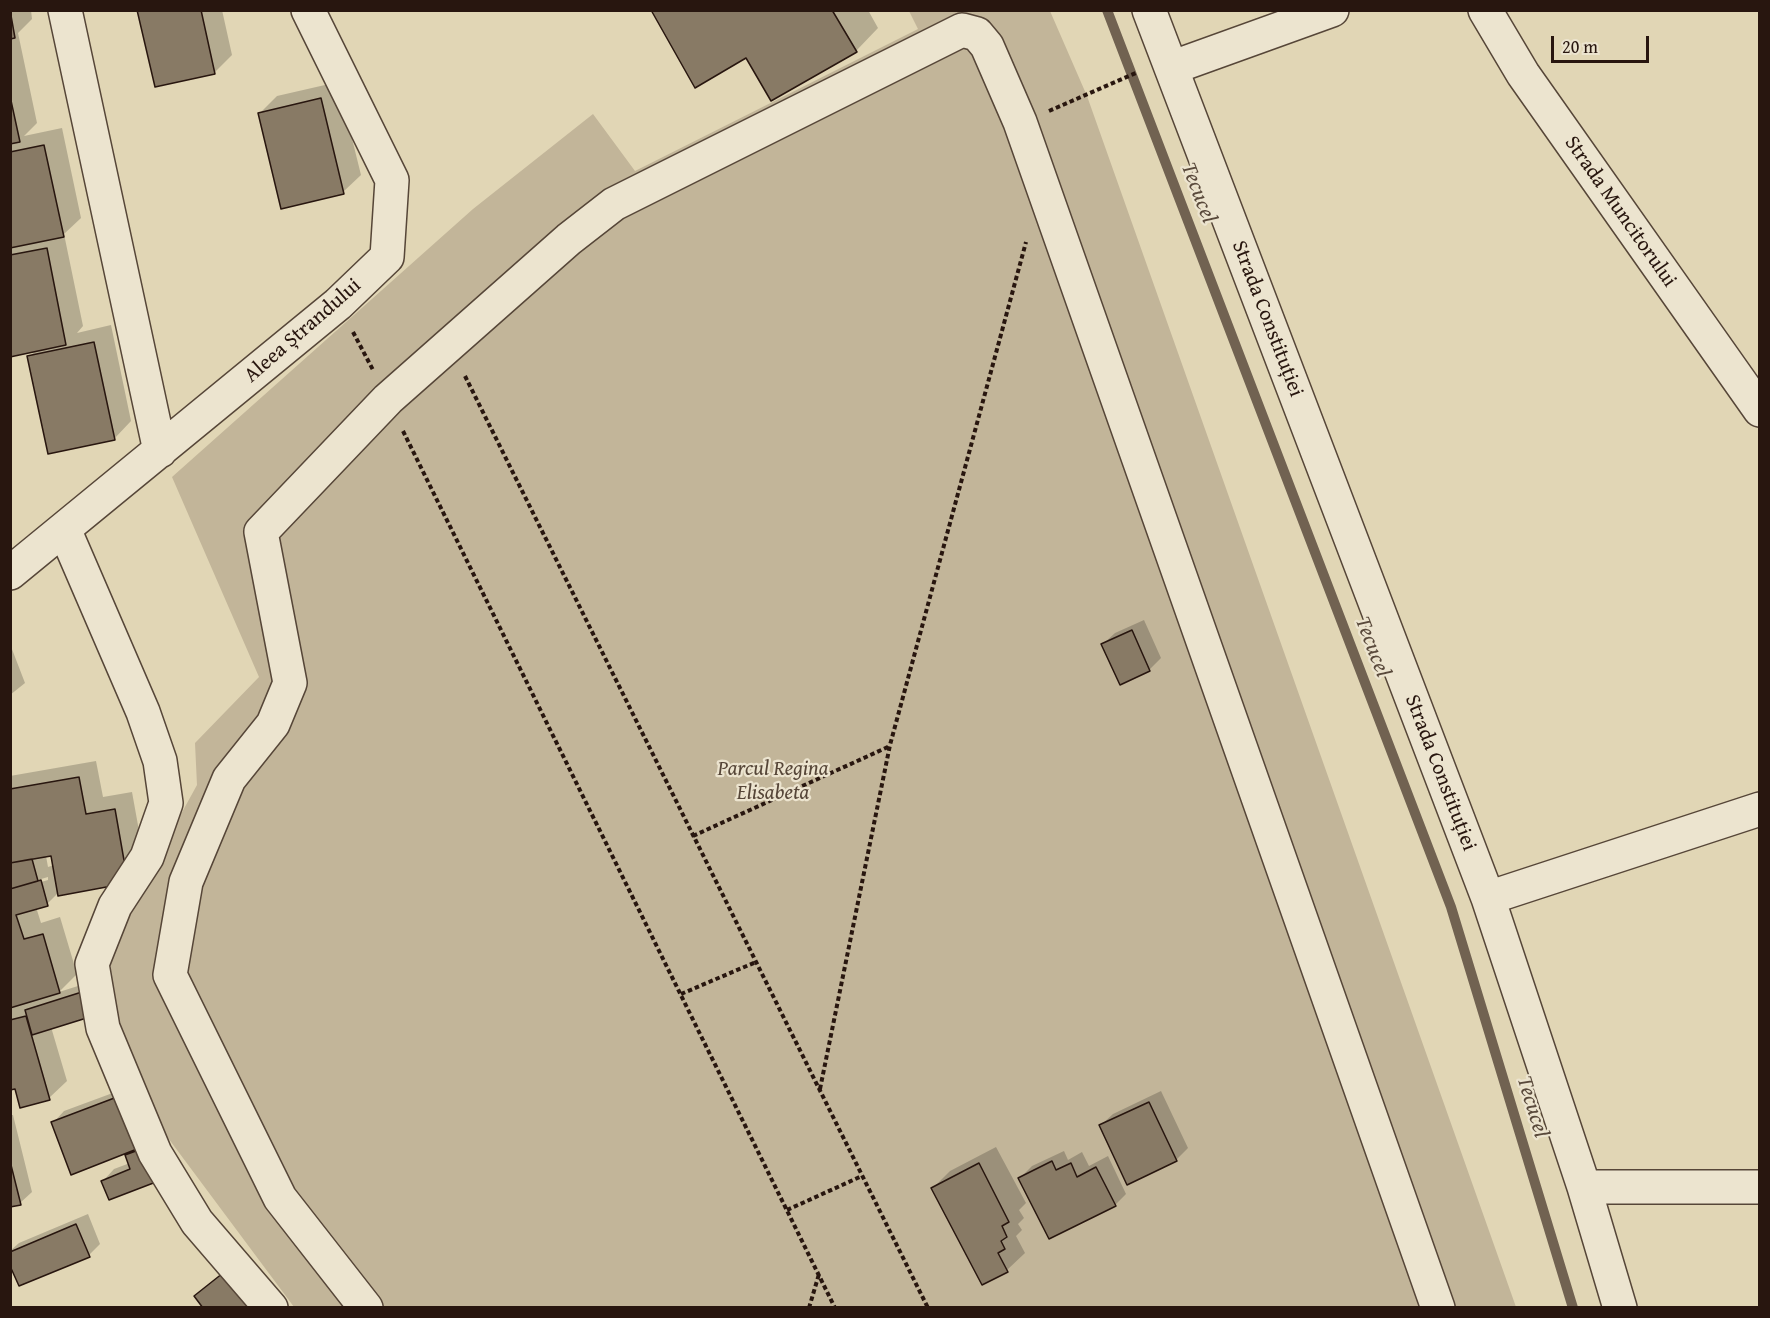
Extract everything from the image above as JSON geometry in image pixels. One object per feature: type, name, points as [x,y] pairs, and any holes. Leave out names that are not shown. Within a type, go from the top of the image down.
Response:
[{"type":"street","points":[[65,10],[160,452]]},
{"type":"street","name":"Aleea Ștrandului","points":[[10,573],[338,304],[387,257],[392,180],[308,10]]},
{"type":"street","name":"Strada Constituției","points":[[1149,10],[1488,898],[1584,1188],[1620,1308]]},
{"type":"street","points":[[1169,63],[1332,10]]},
{"type":"street","name":"Strada Muncitorului","points":[[1485,10],[1523,74],[1760,410]]},
{"type":"street","points":[[366,1308],[280,1198],[170,975],[186,882],[229,779],[273,724],[290,683],[261,532],[388,399],[569,239],[614,204],[962,30],[977,34],[987,46],[1020,122],[1438,1308]]},
{"type":"street","points":[[64,529],[143,712],[160,761],[166,803],[147,857],[115,906],[92,964],[103,1028],[155,1152],[196,1222],[271,1308]]},
{"type":"street","points":[[1488,898],[1760,808]]},
{"type":"street","points":[[1584,1188],[1760,1187]]},
{"type":"path","points":[[1020,122],[1169,63]]},
{"type":"path","points":[[820,1089],[890,745],[1026,241]]},
{"type":"path","points":[[338,304],[388,399],[835,1308]]},
{"type":"path","points":[[449,345],[928,1308]]},
{"type":"path","points":[[693,836],[890,745]]},
{"type":"path","points":[[681,993],[756,962]]},
{"type":"path","points":[[788,1210],[862,1176]]},
{"type":"path","points":[[809,1308],[819,1274]]},
{"type":"green space","name":"Parcul Regina Elisabeta","points":[[909,11],[1050,11],[1087,96],[1516,1307],[294,1307],[145,1107],[114,1020],[109,945],[197,785],[195,743],[259,677],[172,477],[473,209],[593,114],[635,171],[918,29]]},
{"type":"building","points":[[10,10],[15,38],[10,39]]},
{"type":"building","points":[[137,10],[201,10],[215,74],[155,87]]},
{"type":"building","points":[[651,10],[832,10],[857,52],[771,101],[746,58],[695,88]]},
{"type":"building","points":[[10,96],[20,142],[10,144]]},
{"type":"building","points":[[321,98],[344,194],[281,209],[258,113]]},
{"type":"building","points":[[44,145],[64,237],[10,248],[10,152]]},
{"type":"building","points":[[47,248],[66,345],[10,357],[10,255]]},
{"type":"building","points":[[94,342],[115,440],[48,454],[27,356]]},
{"type":"building","points":[[1132,630],[1150,671],[1120,685],[1101,644]]},
{"type":"building","points":[[79,777],[86,814],[115,809],[128,883],[58,896],[51,856],[10,863],[10,789]]},
{"type":"building","points":[[32,859],[38,881],[10,889],[10,863]]},
{"type":"building","points":[[41,880],[48,906],[16,915],[24,939],[43,934],[60,993],[10,1008],[10,889]]},
{"type":"building","points":[[85,991],[93,1016],[32,1035],[25,1010]]},
{"type":"building","points":[[26,1016],[50,1100],[20,1108],[15,1089],[10,1090],[10,1020]]},
{"type":"building","points":[[117,1097],[137,1149],[71,1175],[51,1122]]},
{"type":"building","points":[[1149,1102],[1177,1161],[1127,1185],[1099,1125]]},
{"type":"building","points":[[144,1148],[156,1182],[109,1200],[101,1181],[130,1169],[125,1155]]},
{"type":"building","points":[[10,1161],[21,1205],[10,1207]]},
{"type":"building","points":[[1052,1161],[1056,1170],[1071,1163],[1077,1177],[1096,1167],[1116,1206],[1049,1239],[1018,1178]]},
{"type":"building","points":[[979,1163],[1009,1222],[1002,1226],[1007,1237],[1001,1241],[1005,1249],[998,1253],[1008,1272],[982,1285],[931,1188]]},
{"type":"building","points":[[76,1224],[90,1257],[19,1286],[10,1266],[10,1252]]},
{"type":"building","points":[[223,1273],[249,1308],[203,1308],[194,1296]]},
{"type":"waterway","name":"Tecucel","points":[[1107,10],[1451,907],[1573,1308]]}]
